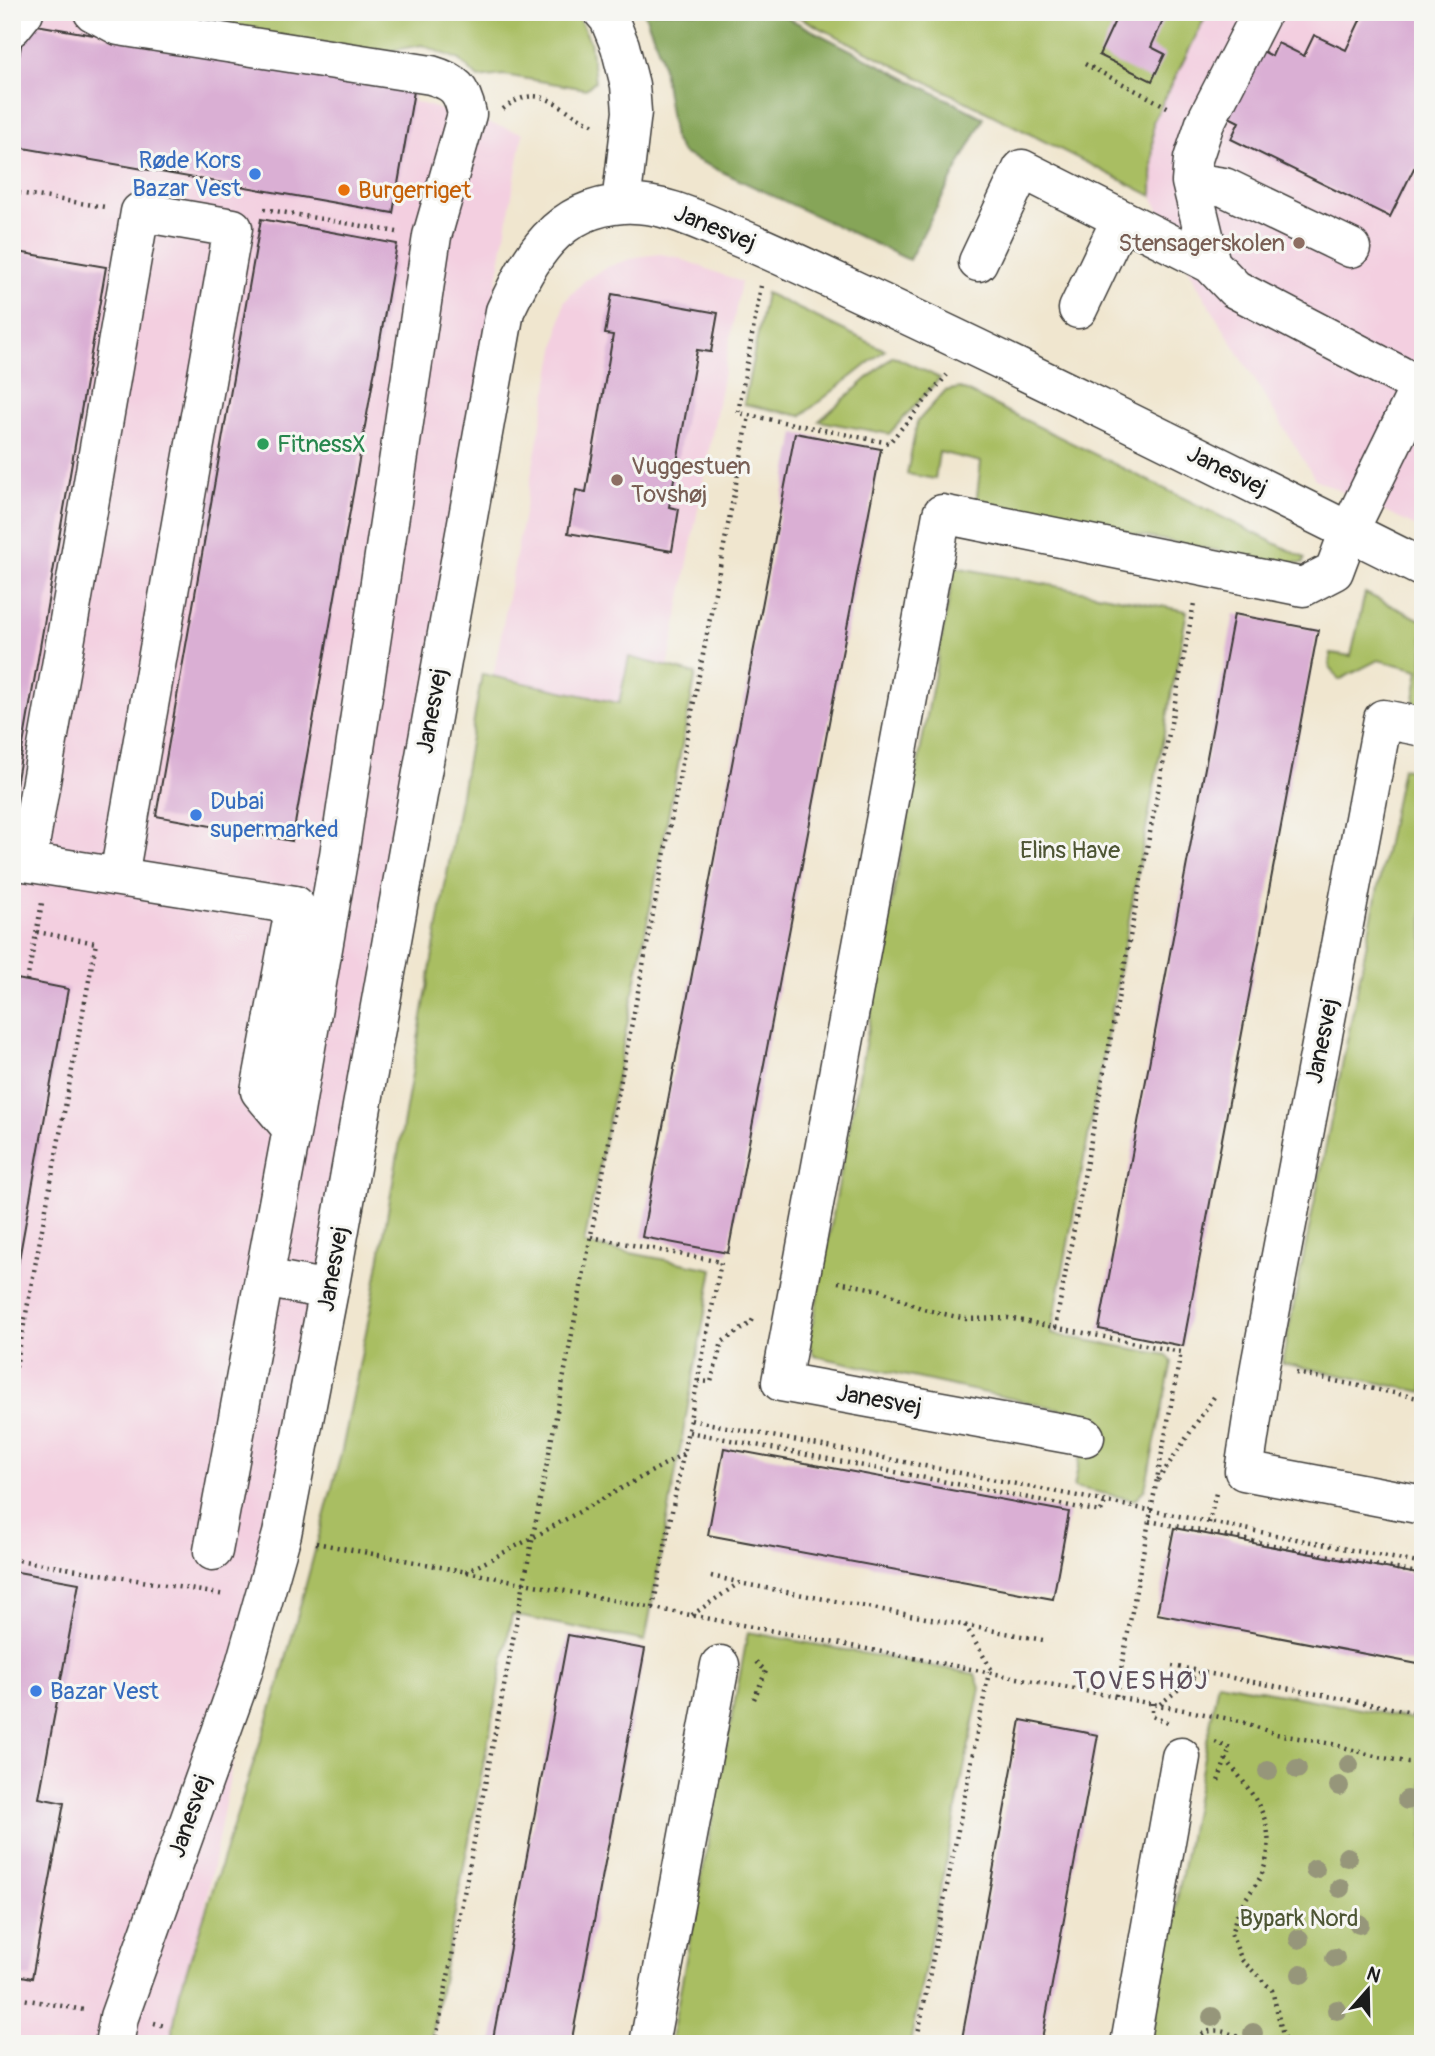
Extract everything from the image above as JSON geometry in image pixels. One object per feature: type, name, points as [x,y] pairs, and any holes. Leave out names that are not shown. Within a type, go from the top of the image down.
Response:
[{"type":"street","points":[[12,27],[24,12]]},
{"type":"street","points":[[93,12],[119,26],[431,75],[450,81],[464,97],[467,114],[432,236],[339,855],[292,1129],[213,1551]]},
{"type":"street","points":[[603,12],[609,19],[620,46],[630,85],[632,112],[621,204]]},
{"type":"street","points":[[1211,264],[1191,181],[1193,159],[1204,126],[1262,12]]},
{"type":"street","points":[[978,262],[1022,169],[1211,264],[1235,289],[1422,386],[1349,531]]},
{"type":"street","points":[[1191,181],[1224,187],[1351,248]]},
{"type":"street","name":"Janesvej","points":[[114,2044],[119,2017],[243,1671],[282,1534],[330,1290],[505,311],[526,266],[539,247],[556,230],[598,209],[621,204],[650,205],[679,212],[769,250],[973,345],[1423,568]]},
{"type":"street","points":[[120,876],[233,228],[141,212],[29,862],[295,905],[260,1091],[292,1129]]},
{"type":"street","points":[[1078,309],[1121,219]]},
{"type":"street","name":"Janesvej","points":[[1085,1437],[781,1382],[942,514],[1303,587],[1334,571],[1349,531]]},
{"type":"street","name":"Janesvej","points":[[1423,727],[1383,719],[1277,1370],[1244,1471],[1423,1505]]},
{"type":"street","points":[[264,1278],[330,1290]]},
{"type":"street","points":[[649,2044],[720,1665]]},
{"type":"street","points":[[1130,2044],[1181,1756]]},
{"type":"path","points":[[1085,64],[1204,126]]},
{"type":"path","points":[[467,114],[491,118],[521,97],[536,96],[551,100],[587,122],[629,136]]},
{"type":"path","points":[[12,192],[141,212]]},
{"type":"path","points":[[305,217],[364,228]]},
{"type":"path","points":[[769,250],[738,413],[889,443],[973,345]]},
{"type":"path","points":[[435,2044],[749,416]]},
{"type":"path","points":[[1055,1328],[1194,600]]},
{"type":"path","points":[[27,981],[37,932],[29,862]]},
{"type":"path","points":[[12,1388],[96,943],[37,932]]},
{"type":"path","points":[[591,1237],[721,1262],[653,1608]]},
{"type":"path","points":[[1156,1483],[1230,1372],[1277,1370],[1423,1399]]},
{"type":"path","points":[[691,1420],[1423,1564]]},
{"type":"path","points":[[689,1432],[1101,1512],[1106,1500]]},
{"type":"path","points":[[466,1572],[684,1454]]},
{"type":"path","points":[[1149,1521],[1423,1574]]},
{"type":"path","points":[[324,1545],[1160,1705],[1240,1721],[1276,1734],[1332,1744],[1378,1758],[1423,1762]]},
{"type":"path","points":[[12,1559],[234,1597]]},
{"type":"path","points":[[711,1576],[1043,1640]]},
{"type":"path","points":[[692,1615],[739,1583]]},
{"type":"path","points":[[916,2044],[991,1672],[965,1625]]},
{"type":"path","points":[[1172,1666],[1423,1714]]},
{"type":"path","points":[[1160,1705],[1201,1672]]},
{"type":"path","points":[[1226,1759],[1256,1798],[1267,1822],[1270,1844],[1261,1876],[1240,1909],[1231,1934],[1242,1960],[1272,1990],[1285,2044]]},
{"type":"path","points":[[1192,2044],[1196,2037],[1209,2031],[1222,2030],[1254,2044]]},
{"type":"shaded area","points":[[12,12],[103,12],[523,133],[263,1604],[179,2044],[12,2044]]},
{"type":"shaded area","name":"Stensagerskolen","points":[[1208,12],[1423,12],[1423,530],[1315,479],[1200,290],[1152,196],[1153,122]]},
{"type":"shaded area","name":"Vuggestuen Tovshøj","points":[[660,254],[676,257],[741,282],[668,667],[629,658],[620,703],[493,677],[564,302],[585,280],[607,267],[636,257]]},
{"type":"green space","points":[[140,12],[576,12],[590,41],[595,81],[586,89],[504,75],[478,78],[460,60],[422,45],[377,53]]},
{"type":"green space","points":[[644,12],[776,12],[984,118],[909,260],[682,153],[674,139],[661,56]]},
{"type":"green space","points":[[789,12],[1208,12],[1153,122],[1152,196]]},
{"type":"green space","points":[[766,293],[885,350],[801,416],[744,404]]},
{"type":"green space","points":[[893,356],[940,378],[889,434],[819,421]]},
{"type":"green space","points":[[960,388],[1305,558],[1303,563],[1276,562],[976,504],[981,462],[939,452],[935,479],[907,474],[917,422],[945,391]]},
{"type":"green space","name":"Elins Have","points":[[955,567],[1187,611],[1051,1334],[1167,1355],[1172,1362],[1145,1489],[1134,1500],[1074,1487],[1088,1415],[814,1356],[809,1342]]},
{"type":"green space","points":[[1365,593],[1423,621],[1423,707],[1413,705],[1419,670],[1378,660],[1339,680],[1329,665],[1331,653],[1351,656]]},
{"type":"green space","points":[[629,657],[696,674],[584,1244],[713,1269],[645,1641],[512,1615],[430,2044],[170,2044],[180,1991],[280,1681],[342,1450],[372,1302],[482,674],[619,703]]},
{"type":"green space","points":[[1402,768],[1423,772],[1423,1392],[1282,1363]]},
{"type":"green space","points":[[748,1632],[975,1674],[980,1688],[910,2044],[670,2044]]},
{"type":"green space","name":"Bypark Nord","points":[[1218,1682],[1423,1721],[1423,2044],[1150,2044]]},
{"type":"building","points":[[1119,12],[1167,12],[1151,47],[1165,54],[1152,81],[1099,55]]},
{"type":"building","points":[[1364,12],[1423,12],[1423,172],[1414,168],[1390,217],[1231,139],[1239,122],[1227,116],[1259,49],[1272,56],[1278,43],[1304,56],[1314,35],[1346,50]]},
{"type":"building","points":[[25,23],[414,91],[393,213],[12,146],[12,96]]},
{"type":"building","points":[[261,219],[397,244],[292,841],[156,816]]},
{"type":"building","points":[[12,251],[106,267],[14,797],[12,797]]},
{"type":"building","points":[[612,294],[718,313],[711,352],[697,350],[669,507],[679,509],[672,551],[568,533],[576,490],[586,492],[613,335],[605,334]]},
{"type":"building","points":[[795,433],[881,449],[728,1253],[642,1237]]},
{"type":"building","points":[[1234,614],[1318,630],[1183,1346],[1099,1329]]},
{"type":"building","points":[[12,978],[68,989],[14,1287],[12,1287]]},
{"type":"building","points":[[724,1448],[1069,1512],[1053,1599],[708,1535]]},
{"type":"building","points":[[1174,1528],[1423,1575],[1423,1665],[1157,1614]]},
{"type":"building","name":"Bazar Vest","points":[[12,1571],[79,1583],[39,1798],[64,1803],[32,1978],[12,1974]]},
{"type":"building","points":[[568,1635],[645,1649],[571,2044],[492,2044]]},
{"type":"building","points":[[1021,1720],[1098,1735],[1041,2044],[961,2044]]},
{"type":"place","name":"Røde Kors Bazar Vest","points":[[255,174]]},
{"type":"place","name":"Burgerriget","points":[[344,190]]},
{"type":"place","name":"Stensagerskolen","points":[[1299,243]]},
{"type":"place","name":"FitnessX","points":[[263,444]]},
{"type":"place","name":"Vuggestuen Tovshøj","points":[[617,480]]},
{"type":"place","name":"Dubai supermarked","points":[[196,815]]},
{"type":"place","name":"Bazar Vest","points":[[36,1691]]},
{"type":"district","name":"TOVESHØJ","points":[[1141,1681]]}]
